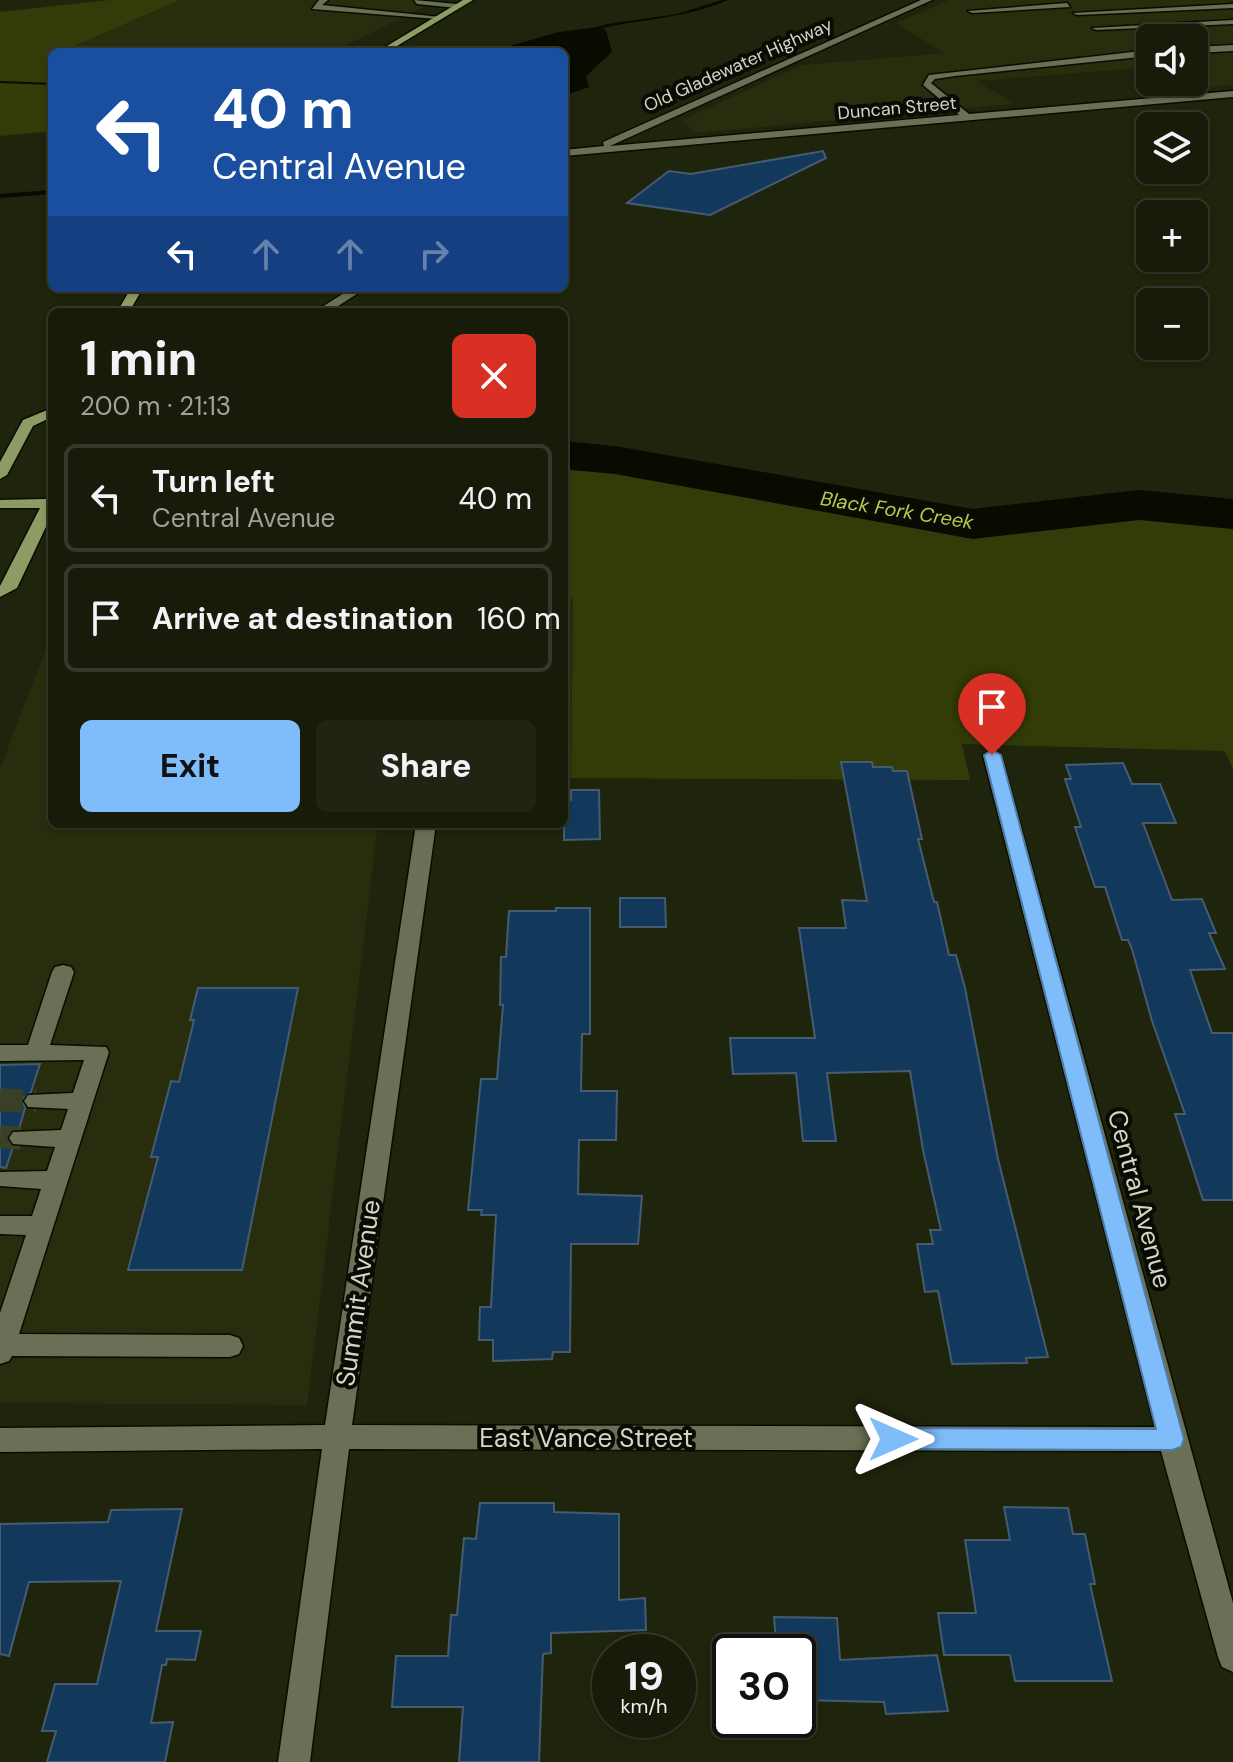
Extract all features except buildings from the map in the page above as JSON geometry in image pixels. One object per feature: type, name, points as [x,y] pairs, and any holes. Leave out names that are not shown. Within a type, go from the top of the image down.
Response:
[{"type":"main road","points":[[387,48],[469,0]]},
{"type":"main road","points":[[0,475],[28,423],[48,414]]},
{"type":"main road","points":[[0,504],[48,501]]},
{"type":"main road","points":[[0,592],[9,588],[48,507]]},
{"type":"street","points":[[324,0],[315,7],[437,17]]},
{"type":"street","name":"Old Gladewater Highway","points":[[568,164],[589,151],[928,0]]},
{"type":"street","points":[[392,12],[407,1],[457,6]]},
{"type":"street","points":[[972,11],[1064,2],[1108,36]]},
{"type":"street","points":[[1077,13],[1233,6]]},
{"type":"street","points":[[1096,28],[1233,22]]},
{"type":"street","points":[[1119,45],[1130,54]]},
{"type":"street","points":[[1208,49],[1233,48]]},
{"type":"street","points":[[968,118],[926,83],[932,77],[955,73],[1136,54]]},
{"type":"street","name":"Duncan Street","points":[[568,153],[1233,94]]},
{"type":"street","points":[[327,308],[353,292]]},
{"type":"street","name":"Central Avenue","points":[[992,755],[1172,1439],[1233,1657]]},
{"type":"street","name":"Summit Avenue","points":[[294,1762],[337,1437],[425,828]]},
{"type":"street","points":[[36,1053],[63,972]]},
{"type":"street","points":[[0,1053],[98,1052],[42,1226],[9,1296],[1,1349],[230,1346]]},
{"type":"street","points":[[36,1101],[83,1101]]},
{"type":"street","points":[[21,1138],[70,1139]]},
{"type":"street","points":[[7,1179],[57,1180]]},
{"type":"street","points":[[0,1225],[42,1226]]},
{"type":"street","name":"East Vance Street","points":[[0,1440],[337,1437],[1172,1439]]},
{"type":"shaded area","points":[[110,0],[180,0],[70,48],[48,48],[48,131],[0,136],[0,12]]},
{"type":"shaded area","points":[[180,0],[439,0],[340,48],[70,48]]},
{"type":"shaded area","points":[[949,0],[1233,0],[1233,85],[1208,88],[1208,24],[1136,24],[1136,68],[977,81],[1014,104],[695,133],[682,120],[802,65],[944,53],[896,23]]},
{"type":"shaded area","points":[[599,27],[606,30],[612,52],[586,76],[589,87],[568,95],[568,48],[503,48],[559,32]]},
{"type":"shaded area","points":[[568,470],[624,474],[969,538],[1137,518],[1233,529],[1233,769],[1225,751],[962,744],[970,780],[571,778],[573,599],[568,598]]},
{"type":"shaded area","points":[[568,598],[573,599],[571,778],[568,778]]},
{"type":"shaded area","points":[[48,643],[48,828],[378,828],[307,1405],[0,1403],[0,768]]},
{"type":"waterway","points":[[586,31],[678,15],[726,0]]},
{"type":"waterway","points":[[0,82],[48,84]]},
{"type":"waterway","points":[[0,196],[48,192]]},
{"type":"waterway","name":"Black Fork Creek","points":[[568,455],[615,460],[973,524],[1139,505],[1233,514]]},
{"type":"tunnel","points":[[0,1100],[36,1101]]},
{"type":"tunnel","points":[[0,1137],[21,1138]]},
{"type":"route","points":[[893,1439],[1172,1439],[992,755]]}]
